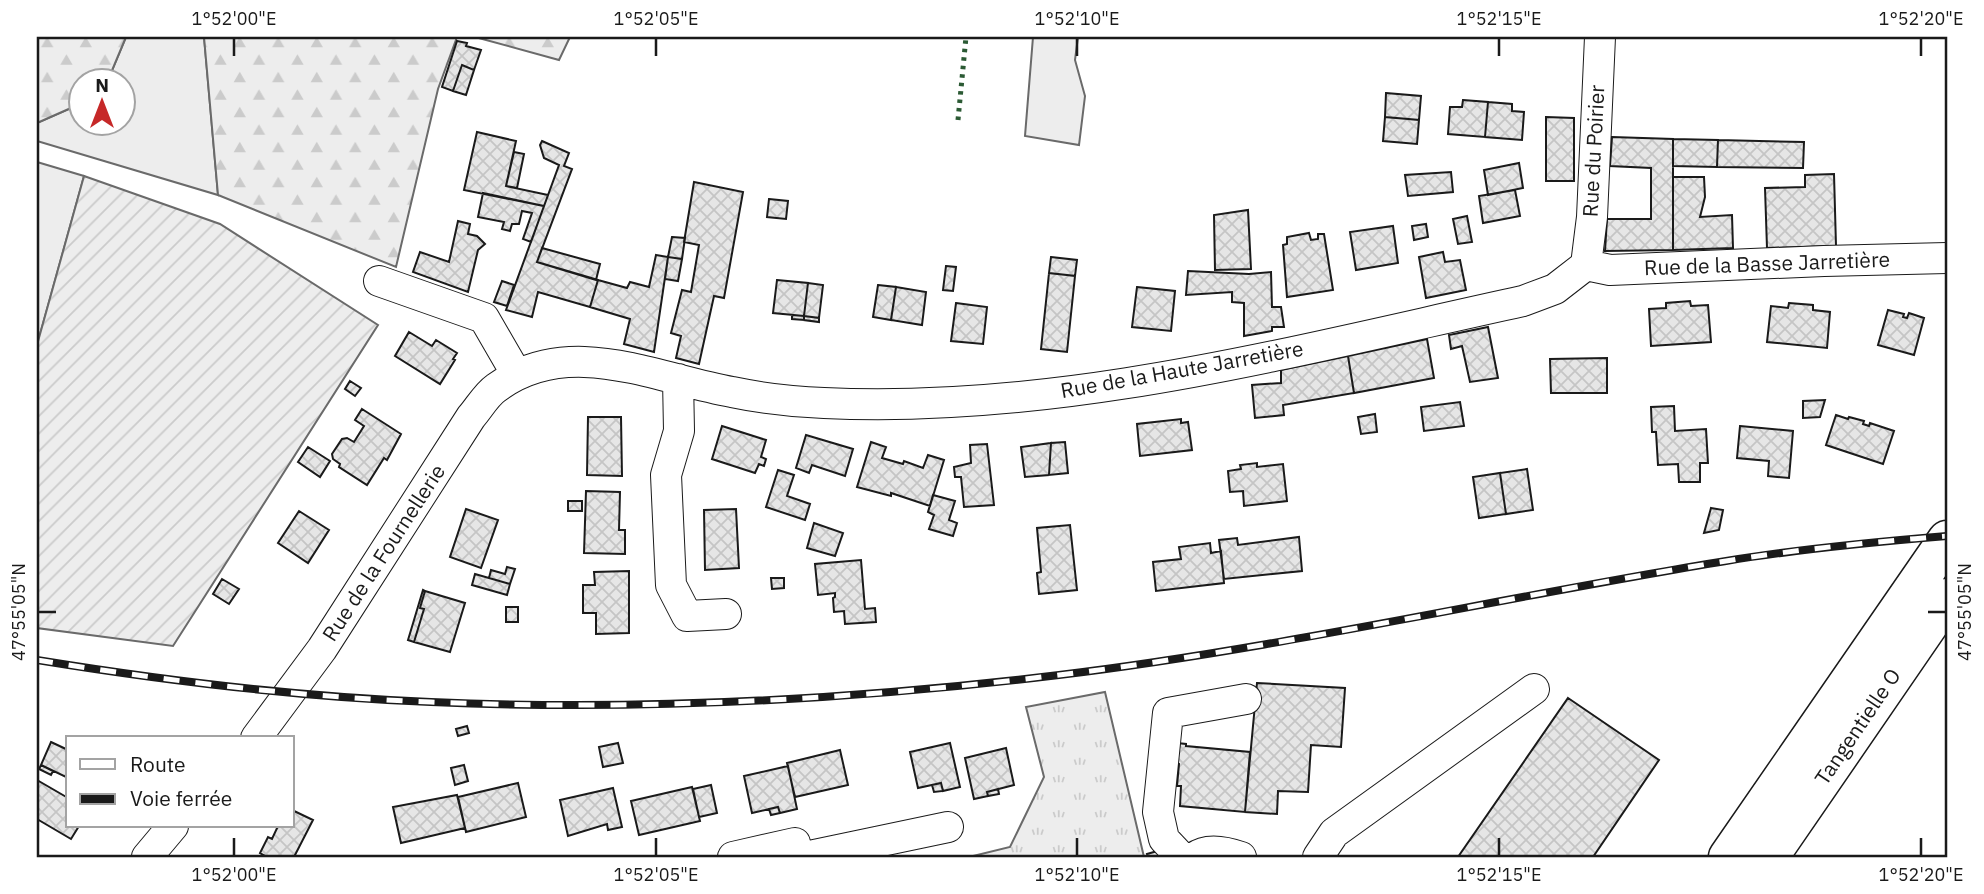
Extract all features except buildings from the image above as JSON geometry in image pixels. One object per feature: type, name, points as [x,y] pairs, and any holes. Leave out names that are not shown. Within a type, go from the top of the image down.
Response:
[{"type":"main road","points":[[1728,857],[1947,540]]},
{"type":"main road","name":"Tangentielle O","points":[[1769,857],[1947,598]]},
{"type":"street","name":"Rue du Poirier","points":[[1586,265],[1592,217],[1600,37]]},
{"type":"street","name":"Rue de la Basse Jarretière","points":[[1586,265],[1610,270],[1947,258]]},
{"type":"street","name":"Rue de la Haute Jarretière","points":[[517,375],[537,366],[590,361],[630,367],[732,393],[822,403],[914,404],[1106,388],[1522,301],[1555,289],[1586,265]]},
{"type":"street","points":[[379,281],[484,318],[517,375]]},
{"type":"street","name":"Rue de la Fournellerie","points":[[257,736],[322,649],[471,417],[494,389],[517,375]]},
{"type":"street","points":[[678,379],[678,431],[666,475],[671,584],[687,616],[726,614]]},
{"type":"street","points":[[1318,857],[1334,833],[1534,689]]},
{"type":"street","points":[[1181,857],[1164,839],[1158,812],[1168,713],[1245,699]]},
{"type":"street","points":[[805,857],[948,827]]},
{"type":"street","points":[[147,857],[171,828]]},
{"type":"street","points":[[733,857],[794,843],[797,857]]},
{"type":"street","points":[[1195,857],[1198,854],[1224,851],[1241,857]]},
{"type":"shaded area","points":[[126,37],[204,37],[218,195],[37,141],[37,123],[66,110],[66,136],[136,136],[136,66],[114,66]]},
{"type":"shaded area","points":[[1033,37],[1078,37],[1075,60],[1085,96],[1079,145],[1025,136]]},
{"type":"shaded area","points":[[37,162],[84,176],[37,345]]},
{"type":"green space","points":[[37,37],[126,37],[114,66],[66,66],[66,110],[37,123]]},
{"type":"green space","points":[[204,37],[457,37],[438,89],[396,267],[218,195]]},
{"type":"green space","points":[[475,37],[570,37],[559,60]]},
{"type":"green space","points":[[84,176],[220,224],[378,325],[173,646],[37,628],[37,345]]},
{"type":"green space","points":[[1105,692],[1144,857],[969,857],[1010,847],[1044,777],[1026,707]]},
{"type":"railway","points":[[37,660],[233,687],[431,702],[667,704],[824,697],[981,684],[1143,664],[1310,637],[1726,561],[1836,546],[1947,536]]},
{"type":"hedge","points":[[958,120],[966,37]]}]
